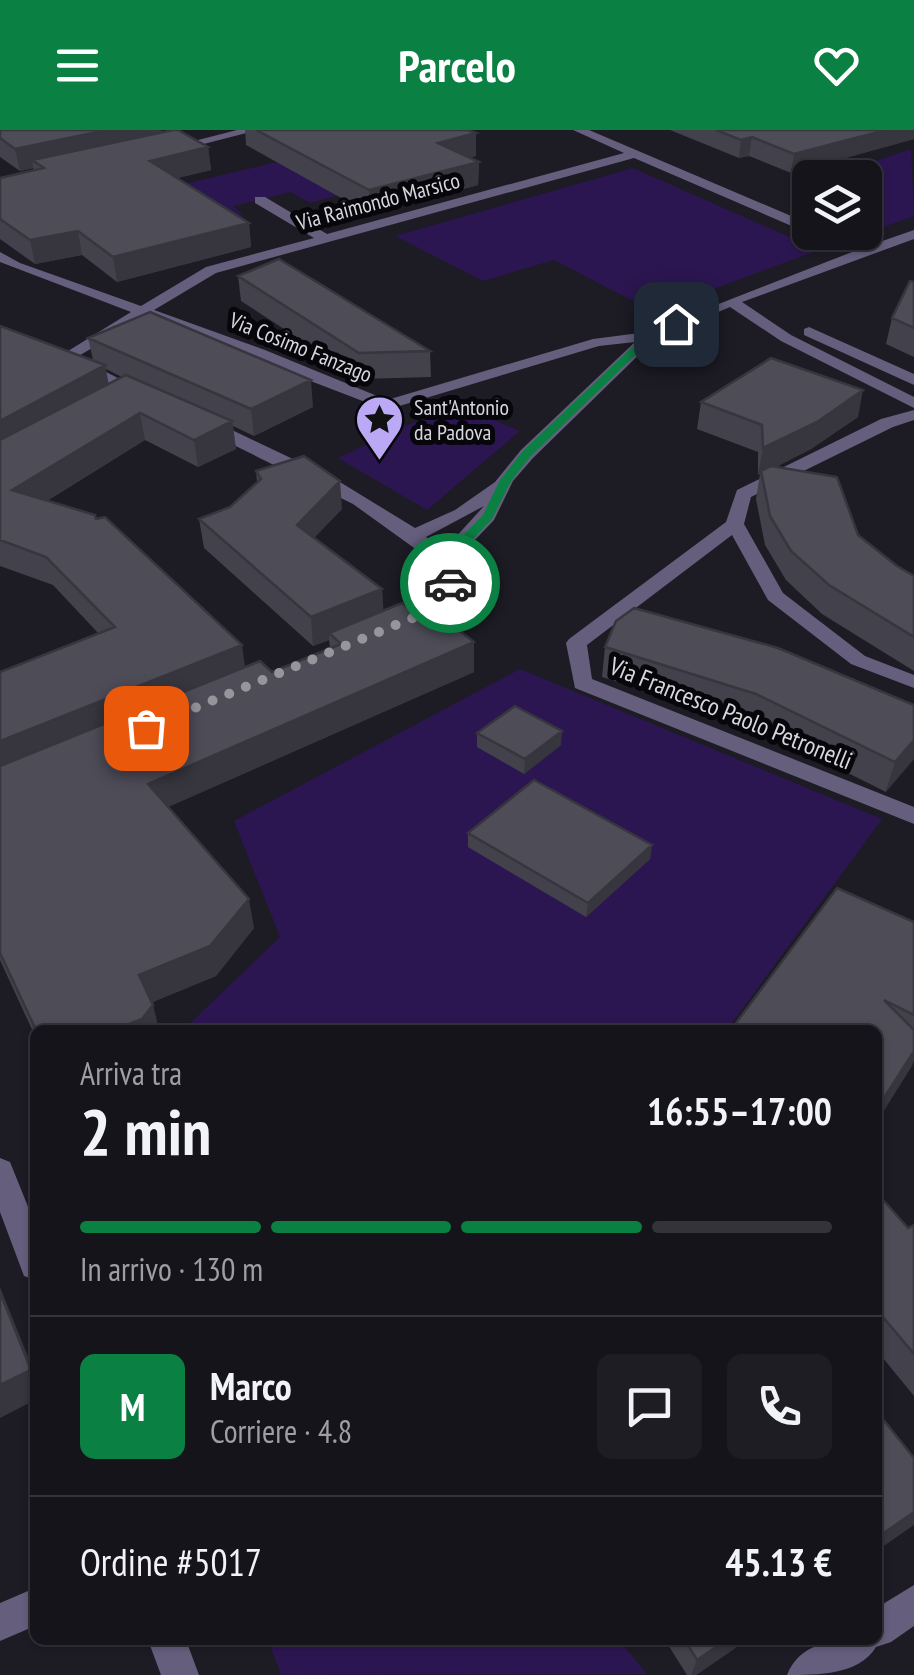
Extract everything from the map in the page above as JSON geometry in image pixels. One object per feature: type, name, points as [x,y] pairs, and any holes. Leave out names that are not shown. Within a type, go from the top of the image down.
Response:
[{"type":"street","points":[[160,151],[252,130]]},
{"type":"street","points":[[576,131],[792,221]]},
{"type":"street","name":"Via Raimondo Marsico","points":[[68,356],[211,270],[634,154]]},
{"type":"street","points":[[260,200],[326,239]]},
{"type":"street","points":[[415,534],[461,514],[506,480],[544,436],[650,336],[730,301],[914,234]]},
{"type":"street","points":[[859,250],[864,252]]},
{"type":"street","name":"Via Cosimo Fanzago","points":[[0,256],[15,266],[260,353],[386,405],[598,342],[650,336]]},
{"type":"street","points":[[730,301],[914,380]]},
{"type":"street","points":[[730,301],[786,338],[914,404]]},
{"type":"street","points":[[51,350],[68,356],[76,366],[122,396],[173,410],[340,489],[415,534],[444,561],[450,585],[437,608],[382,630]]},
{"type":"street","name":"Via Francesco Paolo Petronelli","points":[[914,415],[888,423],[744,494],[735,524],[576,642],[582,683],[914,816]]},
{"type":"street","points":[[444,561],[488,516],[506,480]]},
{"type":"street","points":[[735,524],[775,596],[858,660],[914,682]]},
{"type":"street","points":[[0,1171],[30,1252]]},
{"type":"street","points":[[882,1626],[914,1604]]},
{"type":"street","points":[[0,1622],[30,1608]]},
{"type":"street","points":[[169,1645],[180,1675]]},
{"type":"street","points":[[806,1675],[852,1645]]},
{"type":"shaded area","points":[[371,140],[437,167],[310,203],[291,192],[233,206],[243,215],[83,253],[36,219]]},
{"type":"shaded area","points":[[911,149],[914,216],[882,228],[882,160],[878,160]]},
{"type":"shaded area","points":[[633,168],[792,238],[792,250],[819,250],[684,300],[635,302],[554,260],[483,281],[395,236]]},
{"type":"shaded area","points":[[455,403],[520,431],[427,510],[338,458]]},
{"type":"shaded area","points":[[520,669],[882,819],[731,1025],[188,1025],[280,937],[234,821]]},
{"type":"shaded area","points":[[270,1645],[623,1645],[647,1674],[281,1675]]},
{"type":"building","points":[[0,130],[107,130],[15,149],[0,138]]},
{"type":"building","points":[[173,130],[208,147],[150,161],[249,223],[113,257],[78,231],[30,240],[0,219],[0,178],[44,168],[32,160]]},
{"type":"building","points":[[256,130],[468,130],[476,133],[438,143],[479,162],[369,190]]},
{"type":"building","points":[[716,130],[886,130],[794,154],[752,137],[741,140]]},
{"type":"building","points":[[279,259],[430,351],[359,353],[238,276]]},
{"type":"building","points":[[910,281],[914,282],[914,328],[892,318]]},
{"type":"building","points":[[150,312],[311,380],[251,409],[88,338]]},
{"type":"building","points":[[0,326],[105,365],[0,421]]},
{"type":"building","points":[[771,358],[863,390],[817,422],[763,448],[762,425],[701,402]]},
{"type":"building","points":[[126,375],[232,421],[194,440],[140,413],[12,490],[95,515],[96,519],[105,517],[242,645],[0,741],[0,672],[115,627],[46,557],[0,540],[0,440]]},
{"type":"building","points":[[304,456],[340,481],[297,525],[382,589],[311,617],[199,519],[230,507],[261,479],[256,471]]},
{"type":"building","points":[[771,466],[837,477],[858,535],[914,576],[914,637],[829,585],[791,551],[770,516],[761,471]]},
{"type":"building","points":[[402,603],[415,613],[429,607],[474,642],[148,784],[249,899],[210,946],[139,975],[153,1005],[142,1019],[127,1025],[34,1025],[0,953],[0,766],[260,661],[272,672],[341,644],[329,633]]},
{"type":"building","points":[[634,608],[778,648],[914,705],[914,740],[895,762],[756,694],[605,647],[616,621]]},
{"type":"building","points":[[515,706],[562,731],[525,759],[477,733]]},
{"type":"building","points":[[534,780],[652,845],[588,903],[468,833]]},
{"type":"building","points":[[837,888],[914,922],[914,1015],[884,1000],[914,1030],[914,1051],[884,1098],[882,1025],[736,1023]]},
{"type":"building","points":[[882,1202],[908,1228],[914,1225],[914,1354],[882,1316]]},
{"type":"building","points":[[0,1292],[30,1370],[0,1385]]},
{"type":"building","points":[[882,1418],[914,1458],[914,1512],[882,1534]]},
{"type":"building","points":[[688,1645],[719,1645],[697,1660]]},
{"type":"way so far","points":[[146,728],[437,608],[450,583]]},
{"type":"place","name":"Sant'Antonio da Padova","points":[[379,462]]},
{"type":"route","points":[[450,583],[444,561],[488,516],[506,480],[527,454],[650,336],[676,324]]}]
